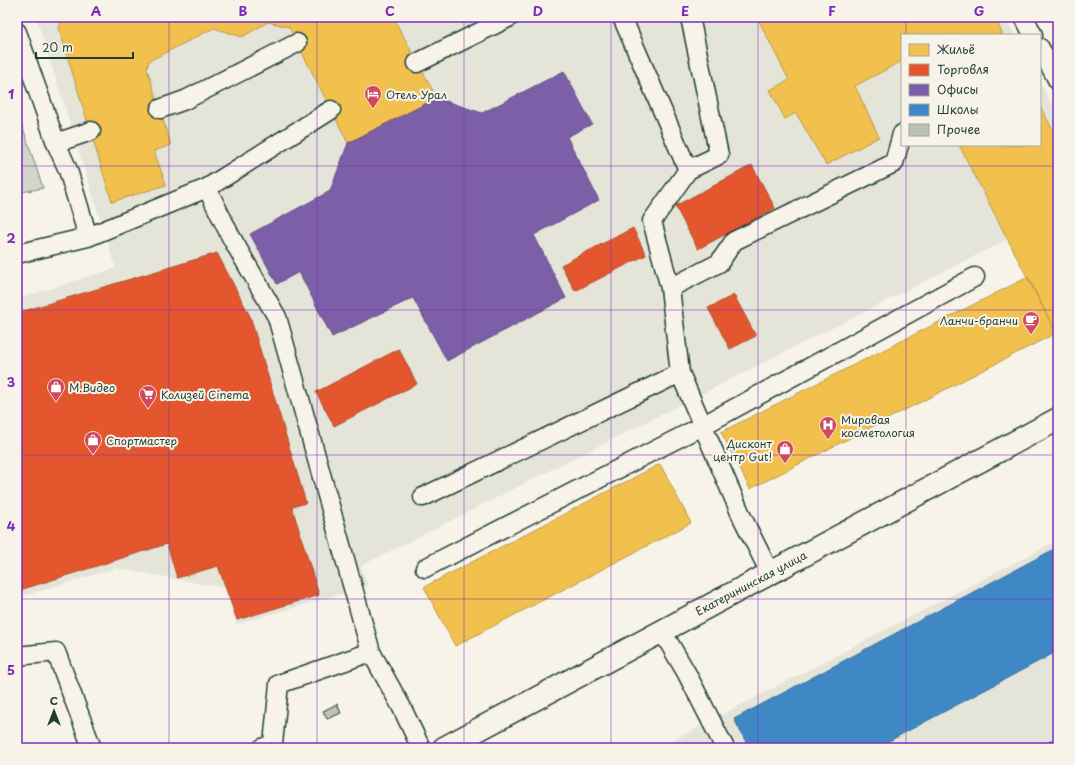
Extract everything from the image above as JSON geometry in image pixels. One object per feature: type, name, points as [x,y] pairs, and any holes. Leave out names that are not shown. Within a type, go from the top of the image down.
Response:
[{"type":"main road","name":"Екатерининская улица","points":[[444,748],[1058,419]]},
{"type":"lane","points":[[418,63],[510,17]]},
{"type":"lane","points":[[622,17],[688,170]]},
{"type":"lane","points":[[690,17],[719,155],[688,170],[652,221],[670,288],[680,374],[742,517],[770,573]]},
{"type":"lane","points":[[1024,17],[1032,34]]},
{"type":"lane","points":[[17,32],[56,143],[68,170],[88,237]]},
{"type":"lane","points":[[160,109],[185,100],[297,43]]},
{"type":"lane","points":[[1041,50],[1058,81]]},
{"type":"lane","points":[[17,254],[88,237],[207,188],[331,110]]},
{"type":"lane","points":[[56,143],[90,131]]},
{"type":"lane","points":[[670,288],[719,263],[734,241],[894,163],[901,138]]},
{"type":"lane","points":[[207,188],[231,237],[277,317],[371,652],[401,706],[421,748]]},
{"type":"lane","points":[[425,568],[702,426],[975,277]]},
{"type":"lane","points":[[423,497],[680,374]]},
{"type":"lane","points":[[662,631],[686,672],[725,748]]},
{"type":"lane","points":[[17,656],[56,652],[92,748]]},
{"type":"lane","points":[[270,747],[279,684],[371,652]]},
{"type":"shaded area","points":[[36,17],[1005,17],[1014,34],[901,34],[901,146],[1041,146],[1041,84],[1058,116],[1058,214],[361,566],[368,586],[237,624],[224,588],[116,568],[17,598],[17,299],[116,268]]},
{"type":"shaded area","points":[[17,110],[43,188],[17,193]]},
{"type":"shaded area","points":[[1058,540],[1058,748],[658,748]]},
{"type":"building: Жильё","name":"Отель Урал","points":[[62,17],[393,17],[437,98],[348,143],[289,27],[268,22],[242,37],[214,28],[149,61],[147,69],[171,145],[154,151],[166,185],[112,202],[59,29]]},
{"type":"building: Жильё","points":[[757,17],[994,17],[1002,34],[901,34],[901,62],[855,86],[879,137],[826,165],[796,113],[785,119],[770,90],[789,80]]},
{"type":"building: Жильё","points":[[1041,108],[1058,140],[1058,332],[1056,333],[960,146],[1041,146]]},
{"type":"building: Жильё","points":[[1028,277],[1056,333],[750,489],[721,432]]},
{"type":"building: Жильё","points":[[660,464],[691,523],[455,646],[424,587]]},
{"type":"building: Торговля","points":[[752,165],[775,208],[698,249],[675,206]]},
{"type":"building: Торговля","points":[[633,228],[646,255],[575,291],[561,265]]},
{"type":"building: Торговля","name":"Колизей Cinema","points":[[217,253],[250,316],[306,503],[292,507],[319,595],[237,620],[218,566],[177,578],[167,544],[17,591],[17,313]]},
{"type":"building: Торговля","points":[[734,295],[756,336],[730,349],[708,308]]},
{"type":"building: Торговля","points":[[399,349],[417,384],[334,426],[316,392]]},
{"type":"building: Офисы","points":[[564,71],[592,124],[567,137],[599,200],[534,235],[566,298],[447,361],[413,298],[332,337],[299,272],[277,284],[250,234],[330,191],[348,143],[437,98],[482,113]]},
{"type":"building: Школы","points":[[1058,547],[1058,651],[876,748],[749,748],[734,719]]},
{"type":"building: Школы","points":[[1058,737],[1058,748],[1037,748]]},
{"type":"building: Школы","points":[[690,743],[693,748],[681,748]]},
{"type":"building: Прочее","points":[[337,704],[341,713],[327,719],[323,711]]},
{"type":"place","name":"Отель Урал","points":[[373,109]]},
{"type":"place","name":"Ланчи-бранчи","points":[[1031,335]]},
{"type":"place","name":"М.Видео","points":[[56,402]]},
{"type":"place","name":"Колизей Cinema","points":[[148,409]]},
{"type":"place","name":"Мировая косметология","points":[[828,440]]},
{"type":"place","name":"Спортмастер","points":[[93,455]]},
{"type":"place","name":"Дисконт центр Gut!","points":[[785,464]]}]
